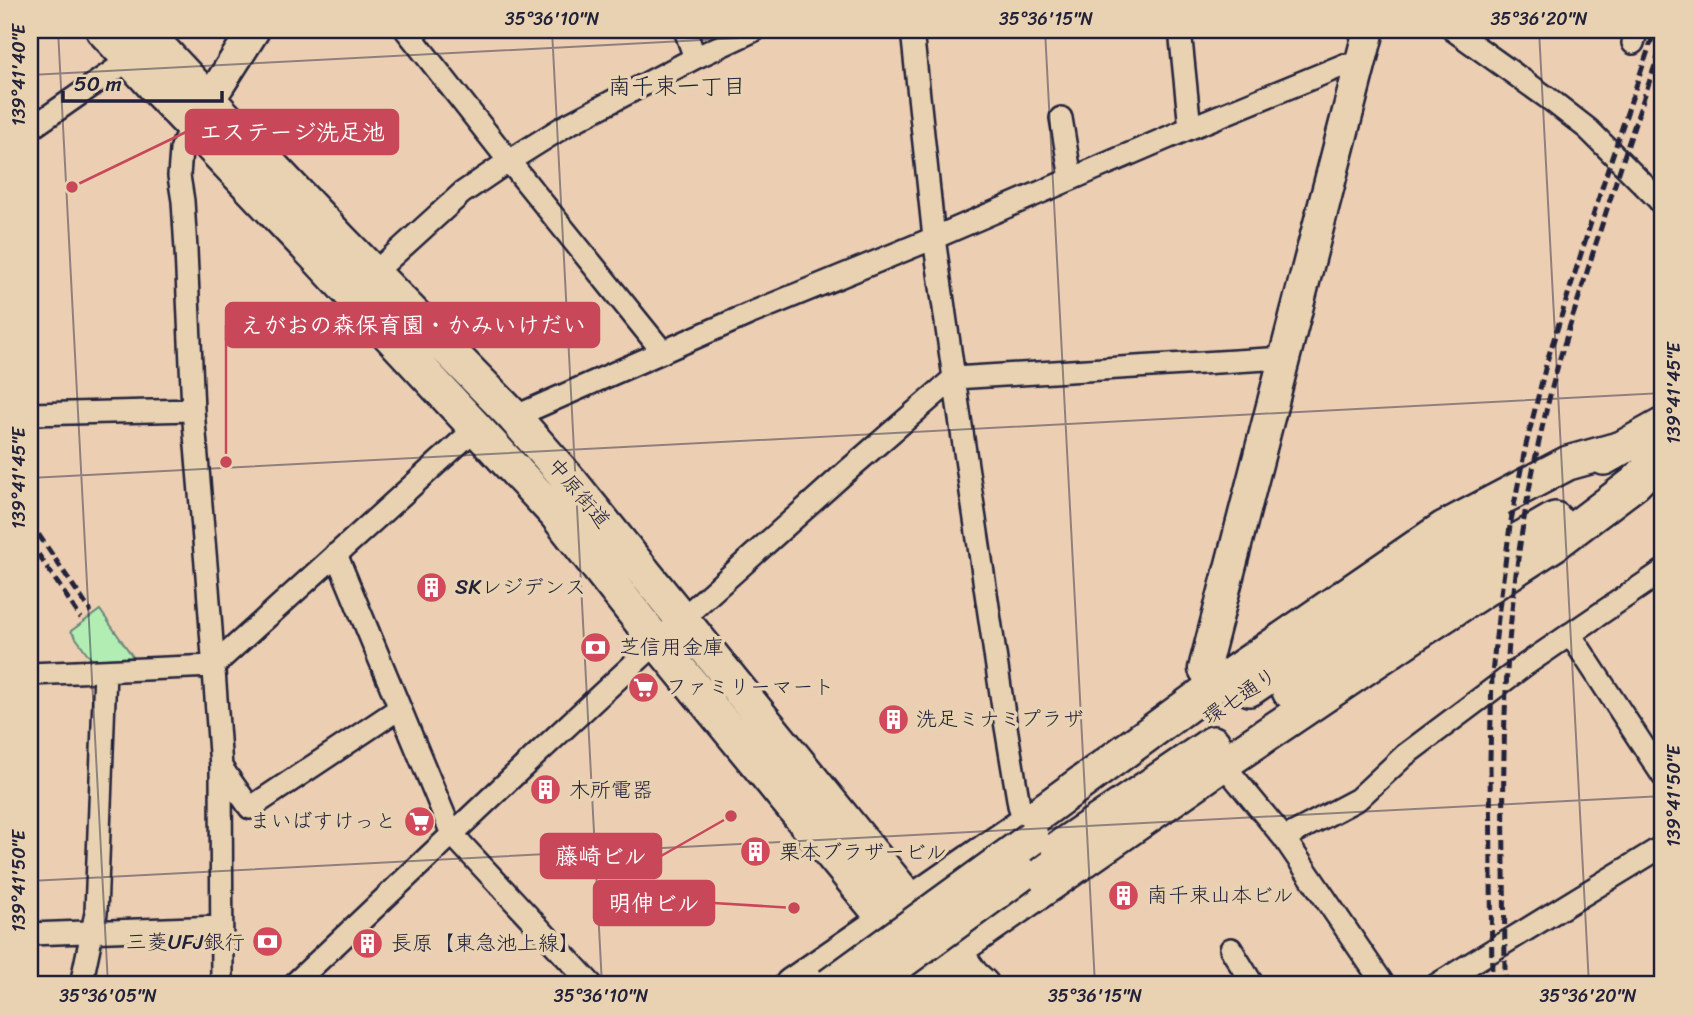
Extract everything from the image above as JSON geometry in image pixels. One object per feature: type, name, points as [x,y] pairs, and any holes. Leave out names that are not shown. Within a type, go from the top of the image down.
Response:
[{"type":"main road","name":"中原街道","points":[[103,30],[136,44],[178,68],[200,112],[322,263],[561,520],[657,642],[899,911],[954,951],[982,985]]},
{"type":"main road","name":"中原街道","points":[[136,44],[200,112],[374,273],[513,417],[597,513],[682,619],[899,911],[923,980]]},
{"type":"main road","name":"環七通り","points":[[830,985],[1033,841],[1509,512],[1663,425]]},
{"type":"main road","points":[[792,985],[899,911],[1033,841],[1214,686],[1444,528],[1568,463],[1622,448]]},
{"type":"main road","points":[[923,980],[954,951],[1223,764],[1553,545],[1635,483],[1661,458]]},
{"type":"main road","name":"環七通り","points":[[870,985],[1033,841],[1475,565],[1661,458]]},
{"type":"street","points":[[222,985],[221,767],[193,410],[186,250],[179,165],[181,150],[200,112],[254,30]]},
{"type":"street","points":[[406,30],[663,352]]},
{"type":"street","points":[[685,30],[695,58]]},
{"type":"street","points":[[374,273],[462,193],[509,161],[565,126],[755,30]]},
{"type":"street","points":[[912,30],[934,238],[1005,721],[1019,805],[1033,841]]},
{"type":"street","points":[[1180,30],[1190,128]]},
{"type":"street","points":[[1214,686],[1204,669],[1370,30]]},
{"type":"street","points":[[1453,30],[1588,129],[1662,200]]},
{"type":"street","points":[[30,129],[136,44]]},
{"type":"street","points":[[513,417],[1190,128],[1344,65],[1360,69]]},
{"type":"street","points":[[1061,118],[1071,179]]},
{"type":"street","points":[[293,985],[682,619],[954,378],[1284,358]]},
{"type":"street","points":[[30,414],[193,410]]},
{"type":"street","points":[[30,674],[214,666],[476,428]]},
{"type":"street","points":[[336,554],[452,834],[592,985]]},
{"type":"street","points":[[1284,838],[1358,799],[1405,755],[1525,665],[1663,570]]},
{"type":"street","points":[[1570,634],[1663,776]]},
{"type":"street","points":[[81,985],[96,913],[105,671]]},
{"type":"street","points":[[221,767],[250,807],[400,708]]},
{"type":"street","points":[[1223,764],[1284,838],[1384,985]]},
{"type":"street","points":[[1437,985],[1663,846]]},
{"type":"street","points":[[30,934],[220,927]]},
{"type":"street","points":[[1231,949],[1253,985]]},
{"type":"green space","points":[[100,610],[133,657],[92,660],[71,631]]},
{"type":"railway","points":[[1492,985],[1492,674],[1510,526],[1525,449],[1547,361],[1655,30]]},
{"type":"railway","points":[[1505,985],[1505,703],[1515,579],[1524,517],[1543,425],[1562,352],[1663,43]]},
{"type":"railway","points":[[30,522],[91,612]]},
{"type":"railway","points":[[30,542],[81,618]]},
{"type":"place","name":"エステージ洗足池","points":[[72,187]]},
{"type":"place","name":"えがおの森保育園・かみいけだい","points":[[226,462]]},
{"type":"place","name":"SKレジデンス","points":[[432,587]]},
{"type":"place","name":"芝信用金庫","points":[[596,647]]},
{"type":"place","name":"ファミリーマート","points":[[643,687]]},
{"type":"place","name":"洗足ミナミプラザ","points":[[893,719]]},
{"type":"place","name":"木所電器","points":[[546,790]]},
{"type":"place","name":"藤崎ビル","points":[[731,816]]},
{"type":"place","name":"まいばすけっと","points":[[419,821]]},
{"type":"place","name":"栗本ブラザービル","points":[[756,852]]},
{"type":"place","name":"南千束山本ビル","points":[[1124,895]]},
{"type":"place","name":"明伸ビル","points":[[794,908]]},
{"type":"place","name":"三菱UFJ銀行","points":[[268,942]]},
{"type":"place","name":"長原【東急池上線】","points":[[368,943]]},
{"type":"district","name":"南千束一丁目","points":[[677,86]]}]
